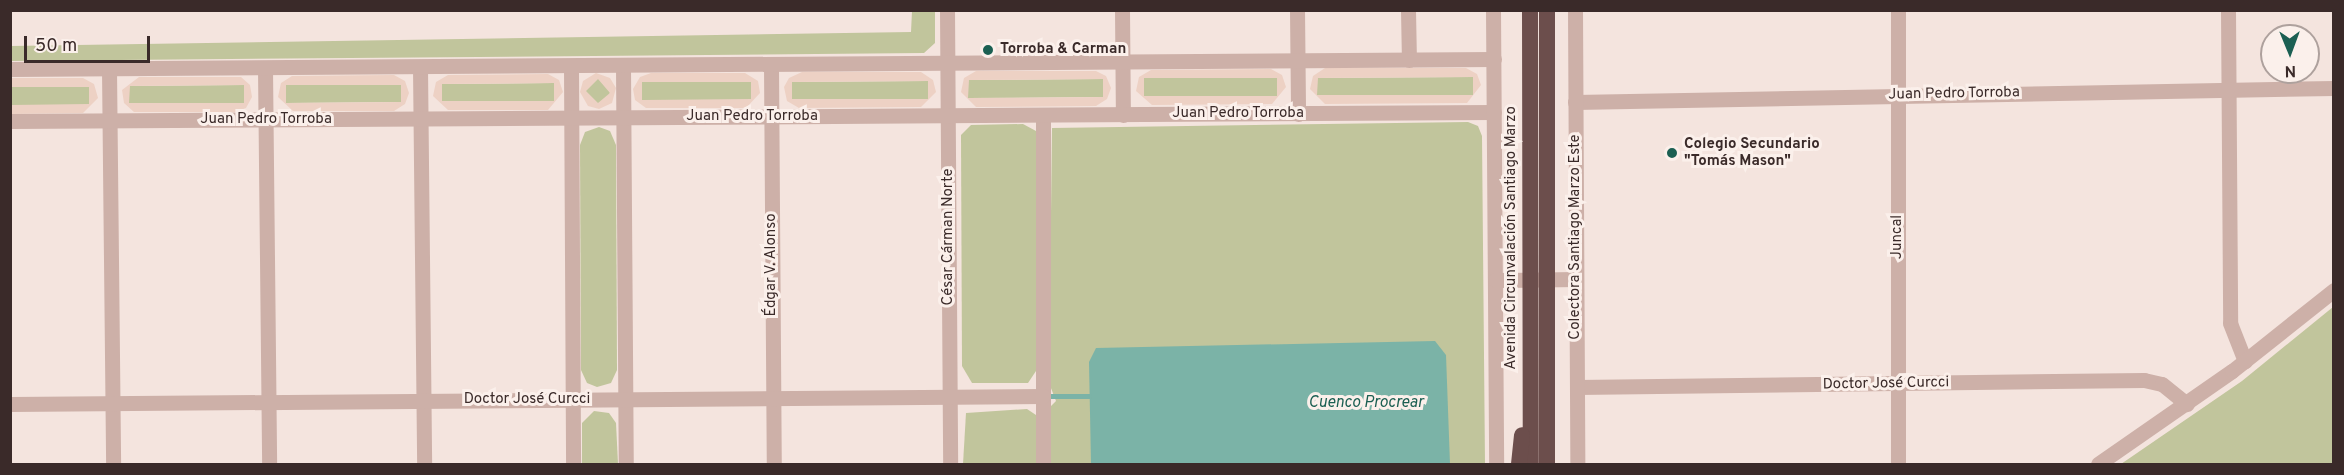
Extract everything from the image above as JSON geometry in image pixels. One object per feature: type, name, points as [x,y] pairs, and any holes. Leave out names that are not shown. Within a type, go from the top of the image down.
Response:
[{"type":"highway","name":"Avenida Circunvalación Santiago Marzo","points":[[1530,10],[1547,465]]},
{"type":"highway","name":"Avenida Circunvalación Santiago Marzo","points":[[1531,465],[1531,363],[1539,279],[1547,10]]},
{"type":"highway","points":[[1519,465],[1531,363]]},
{"type":"street","name":"César Cárman Norte","points":[[947,10],[950,465]]},
{"type":"street","points":[[1122,10],[1123,115]]},
{"type":"street","points":[[1297,10],[1298,114]]},
{"type":"street","points":[[1408,10],[1409,60]]},
{"type":"street","points":[[1493,10],[1496,465]]},
{"type":"street","name":"Colectora Santiago Marzo Este","points":[[1575,10],[1578,465]]},
{"type":"street","name":"Juncal","points":[[1898,10],[1898,465]]},
{"type":"street","points":[[2228,10],[2230,328],[2245,361]]},
{"type":"street","points":[[10,69],[1494,59]]},
{"type":"street","name":"Édgar V. Alonso","points":[[771,65],[774,465]]},
{"type":"street","points":[[571,66],[573,465]]},
{"type":"street","points":[[623,66],[626,465]]},
{"type":"street","points":[[420,67],[424,465]]},
{"type":"street","points":[[265,68],[269,465]]},
{"type":"street","points":[[109,69],[113,465]]},
{"type":"street","name":"Juan Pedro Torroba","points":[[1575,102],[2334,87]]},
{"type":"street","name":"Juan Pedro Torroba","points":[[10,121],[1494,112]]},
{"type":"street","points":[[1043,115],[1043,465]]},
{"type":"street","points":[[1495,280],[1576,279]]},
{"type":"street","points":[[2098,465],[2245,361],[2334,290]]},
{"type":"street","name":"Doctor José Curcci","points":[[1577,387],[2144,380],[2162,384],[2187,404]]},
{"type":"street","name":"Doctor José Curcci","points":[[10,404],[1043,396]]},
{"type":"green space","points":[[912,11],[935,11],[935,43],[924,53],[11,61],[11,46],[911,32]]},
{"type":"green space","points":[[1473,77],[1473,95],[1317,96],[1317,78]]},
{"type":"green space","points":[[1144,78],[1277,78],[1277,96],[1144,97]]},
{"type":"green space","points":[[598,79],[607,82],[610,91],[607,100],[598,103],[589,100],[586,91],[589,82]]},
{"type":"green space","points":[[1104,79],[1104,97],[968,98],[968,80]]},
{"type":"green space","points":[[928,81],[928,99],[792,100],[792,82]]},
{"type":"green space","points":[[642,82],[751,82],[752,100],[642,100]]},
{"type":"green space","points":[[554,83],[554,101],[442,101],[442,84]]},
{"type":"green space","points":[[245,85],[245,103],[129,104],[129,86]]},
{"type":"green space","points":[[286,85],[401,85],[401,102],[286,103]]},
{"type":"green space","points":[[10,87],[89,87],[89,105],[11,105]]},
{"type":"green space","points":[[1468,122],[1478,126],[1482,136],[1485,464],[1049,464],[1049,408],[1056,401],[1049,383],[1052,128]]},
{"type":"green space","points":[[1023,124],[1036,131],[1038,368],[1028,383],[972,383],[962,366],[961,135],[971,125]]},
{"type":"green space","points":[[599,127],[610,131],[616,145],[617,370],[611,383],[597,387],[587,383],[581,370],[580,145],[585,132]]},
{"type":"green space","points":[[2333,307],[2333,464],[2121,464],[2242,381]]},
{"type":"green space","points":[[1027,409],[1036,415],[1038,464],[963,464],[966,413]]},
{"type":"green space","points":[[594,411],[609,413],[616,423],[618,464],[582,464],[582,423]]},
{"type":"shaded area","points":[[1325,68],[1466,68],[1477,74],[1481,85],[1467,103],[1325,104],[1310,89],[1313,76]],"holes":[[[1473,77],[1473,95],[1317,95],[1318,78]]]},
{"type":"shaded area","points":[[1271,69],[1282,75],[1286,87],[1272,104],[1152,105],[1136,91],[1139,77],[1151,70]],"holes":[[[1144,78],[1277,78],[1277,96],[1144,96]]]},
{"type":"shaded area","points":[[976,71],[1096,71],[1106,76],[1111,88],[1107,99],[1096,106],[976,107],[961,92],[964,78]],"holes":[[[1103,79],[1103,97],[968,98],[969,80]]]},
{"type":"shaded area","points":[[802,72],[921,72],[933,80],[936,92],[921,107],[799,108],[787,101],[784,87],[789,78]],"holes":[[[928,81],[928,99],[792,99],[792,82]]]},
{"type":"shaded area","points":[[596,73],[610,78],[616,88],[612,103],[599,109],[588,106],[580,92],[583,81]],"holes":[[[598,79],[610,93],[598,103],[586,91]]]},
{"type":"shaded area","points":[[651,73],[745,73],[758,81],[760,93],[746,108],[646,108],[635,100],[633,89],[640,77]],"holes":[[[642,82],[751,82],[751,99],[642,100]]]},
{"type":"shaded area","points":[[548,74],[559,80],[563,92],[548,110],[448,110],[433,96],[436,82],[448,75]],"holes":[[[554,83],[554,101],[442,101],[442,84]]]},
{"type":"shaded area","points":[[394,75],[405,81],[409,93],[405,104],[394,111],[293,111],[278,97],[281,83],[292,76]],"holes":[[[286,85],[401,85],[401,102],[286,103]]]},
{"type":"shaded area","points":[[139,77],[241,77],[250,85],[252,97],[246,108],[235,112],[134,112],[124,103],[122,90]],"holes":[[[244,85],[244,103],[129,103],[130,86]]]},
{"type":"shaded area","points":[[10,78],[83,78],[94,84],[98,98],[83,113],[11,114],[11,105],[89,104],[89,87],[11,87]]},
{"type":"water","name":"Cuenco Procrear","points":[[1435,341],[1446,355],[1450,464],[1091,464],[1089,362],[1096,348]]},
{"type":"waterway","points":[[1045,396],[1089,396]]},
{"type":"place","name":"Torroba & Carman","points":[[988,50]]},
{"type":"place","name":"Colegio Secundario \"Tomás Mason\"","points":[[1672,153]]}]
